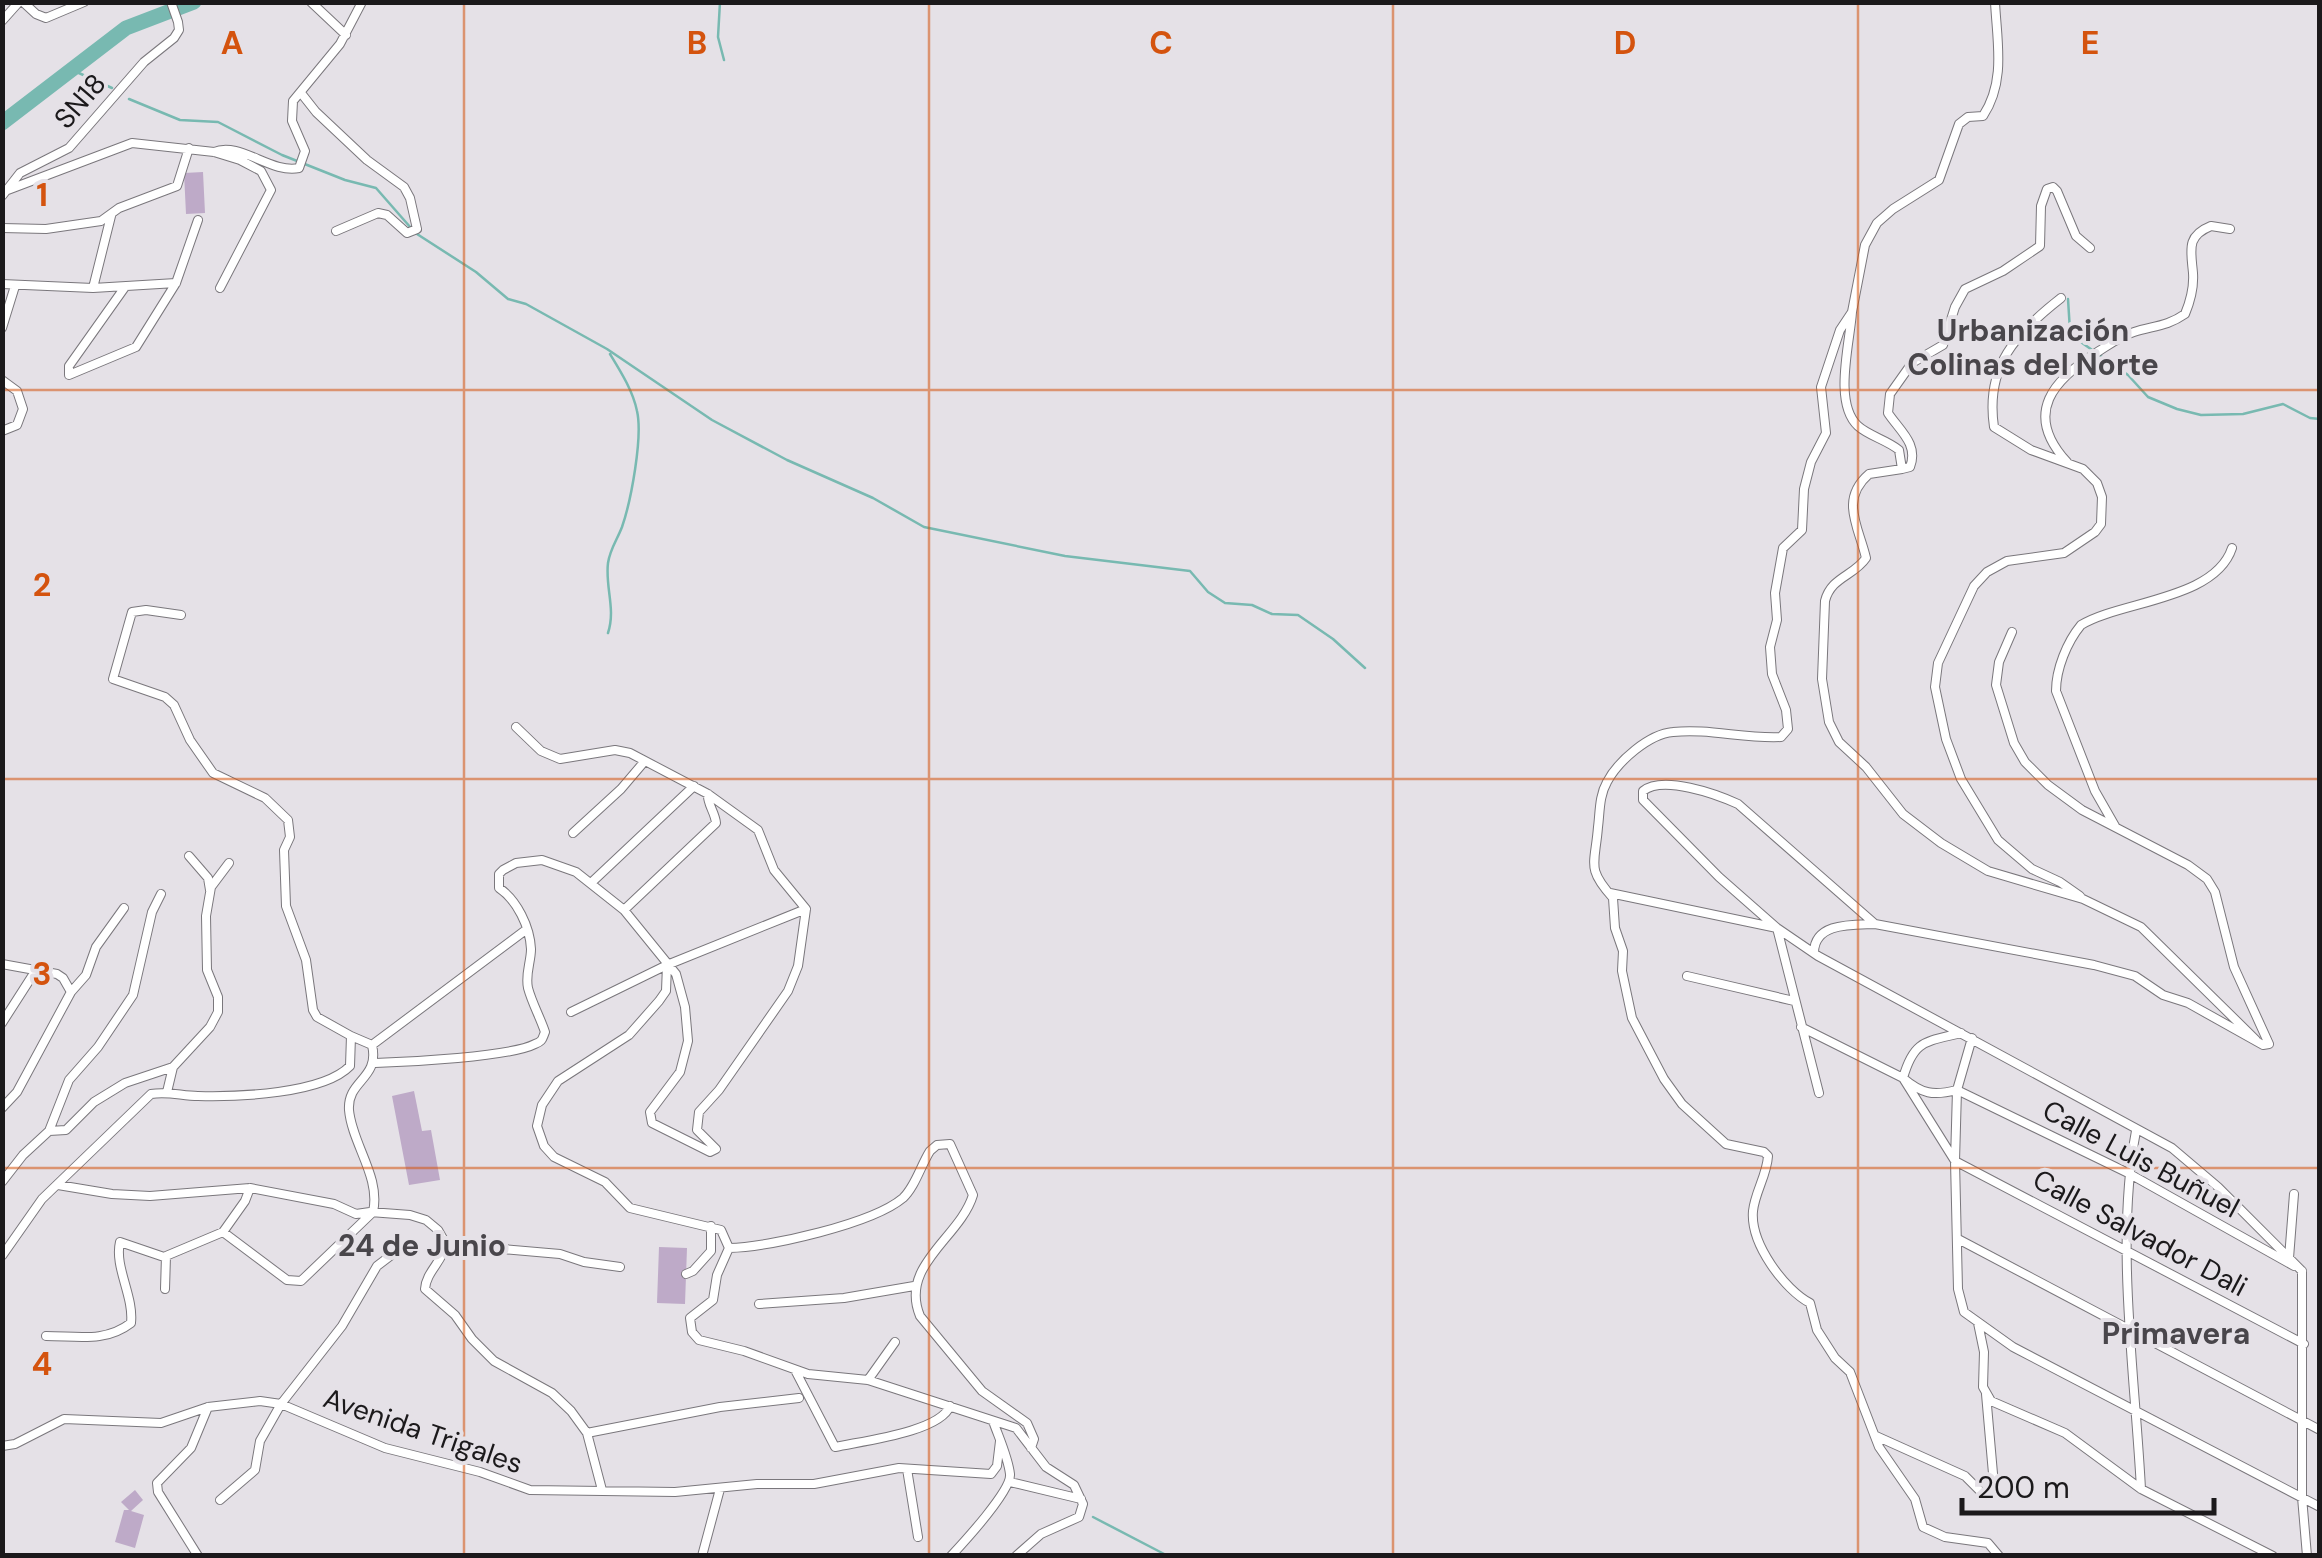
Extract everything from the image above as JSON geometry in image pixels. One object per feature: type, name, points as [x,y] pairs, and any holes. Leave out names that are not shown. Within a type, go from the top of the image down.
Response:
[{"type":"street","points":[[2,21],[21,2],[46,18],[84,2]]},
{"type":"street","name":"SN18","points":[[4,194],[20,173],[78,140],[144,62],[174,38],[178,22],[171,2]]},
{"type":"street","points":[[311,2],[346,35]]},
{"type":"street","points":[[214,152],[227,148],[287,170],[299,168],[305,155],[290,114],[293,102],[346,35],[362,2]]},
{"type":"street","points":[[1902,469],[1896,447],[1862,430],[1850,417],[1844,402],[1852,312],[1865,244],[1877,224],[1908,198],[1934,186],[1959,124],[1968,117],[1983,116],[1994,100],[1999,80],[1995,2]]},
{"type":"street","points":[[301,93],[367,160],[404,187],[417,228],[413,233],[402,230],[382,213],[336,231]]},
{"type":"street","points":[[4,194],[120,145],[189,148],[252,165],[266,178],[271,190],[220,288]]},
{"type":"street","points":[[2,228],[81,225],[111,216],[119,208],[177,186],[189,148]]},
{"type":"street","points":[[2083,899],[1988,871],[1920,829],[1881,789],[1866,766],[1839,742],[1829,722],[1822,680],[1826,600],[1831,586],[1860,567],[1866,558],[1852,517],[1854,495],[1869,474],[1910,467],[1913,457],[1909,440],[1888,412],[1890,394],[1912,363],[1943,345],[1955,307],[1966,289],[2003,271],[2040,246],[2041,206],[2047,188],[2057,191],[2076,236],[2090,248]]},
{"type":"street","points":[[93,288],[111,216]]},
{"type":"street","points":[[125,287],[69,366],[69,375],[136,347],[176,282],[198,220]]},
{"type":"street","points":[[2069,464],[2048,432],[2046,419],[2051,392],[2058,381],[2122,337],[2164,326],[2185,314],[2191,294],[2189,248],[2194,236],[2211,226],[2230,228]]},
{"type":"street","points":[[2,284],[93,288],[176,282]]},
{"type":"street","points":[[2,328],[15,286]]},
{"type":"street","points":[[2012,632],[1996,674],[1998,697],[2025,762],[2082,810],[2207,879],[2215,892],[2234,967],[2269,1042],[2264,1046],[2141,928],[2032,869],[1998,840],[1962,780],[1946,739],[1935,687],[1938,663],[1974,586],[1986,572],[2007,561],[2064,553],[2101,524],[2102,497],[2097,482],[2082,469],[2014,442],[1994,427],[1992,409],[1998,373],[2014,340],[2027,324],[2061,298]]},
{"type":"street","points":[[1852,312],[1840,330],[1821,387],[1826,433],[1811,462],[1804,489],[1804,523],[1783,548],[1776,582],[1778,620],[1770,658],[1788,729],[1781,737],[1764,738],[1668,732],[1639,748],[1618,767],[1601,796],[1594,864],[1600,886],[1613,898],[1614,928],[1623,951],[1622,971],[1632,1018],[1664,1079],[1682,1104],[1726,1144],[1768,1156],[1753,1211],[1760,1248],[1786,1280],[1789,1290],[1810,1303],[1817,1330],[1834,1358],[1850,1372],[1888,1463],[1915,1499],[1923,1527],[1945,1537],[1988,1543],[1998,1556]]},
{"type":"street","points":[[2,380],[17,392],[23,409],[17,425],[2,431]]},
{"type":"street","points":[[2115,827],[2095,791],[2056,691],[2066,649],[2088,620],[2183,591],[2226,562],[2232,548]]},
{"type":"street","points":[[181,614],[132,612],[113,678],[165,697],[174,705],[190,740],[213,773],[266,798],[288,820],[290,837],[284,850],[286,906],[306,960],[313,1010],[317,1017],[372,1045]]},
{"type":"street","points":[[375,1063],[512,1050],[542,1040],[545,1032],[526,975],[531,946],[527,928],[510,895],[500,888],[499,874],[516,863],[542,860],[592,882],[624,910],[676,974],[682,990],[688,1041],[680,1072],[652,1107],[650,1120],[664,1131],[714,1151],[714,1143],[697,1130],[696,1118],[788,992],[798,966],[806,910],[774,870],[758,830],[708,794],[630,753],[615,750],[560,760],[541,751],[516,727]]},
{"type":"street","points":[[573,833],[644,762]]},
{"type":"street","points":[[1875,924],[1738,804],[1695,790],[1656,785],[1645,788],[1643,800],[1681,841],[1777,928],[2172,1148],[2218,1187],[2302,1271],[2302,1497],[2307,1556]]},
{"type":"street","points":[[592,882],[694,786]]},
{"type":"street","points":[[624,910],[716,823],[708,794]]},
{"type":"street","points":[[167,1092],[173,1067],[218,1012],[218,998],[206,960],[208,878],[190,856]]},
{"type":"street","points":[[210,890],[230,863]]},
{"type":"street","points":[[1609,893],[1777,928]]},
{"type":"street","points":[[2,1182],[23,1155],[49,1132],[69,1080],[98,1046],[132,995],[160,894]]},
{"type":"street","points":[[2,1108],[21,1085],[71,992],[86,975],[96,947],[124,908]]},
{"type":"street","points":[[570,1012],[667,965],[806,910]]},
{"type":"street","points":[[1814,952],[1818,938],[1830,929],[1875,924],[2078,962],[2135,976],[2163,995],[2188,1003],[2256,1040]]},
{"type":"street","points":[[372,1045],[527,928]]},
{"type":"street","points":[[1777,928],[1819,1092]]},
{"type":"street","points":[[2,964],[57,974],[71,992]]},
{"type":"street","points":[[667,965],[666,991],[659,1002],[628,1034],[558,1081],[547,1095],[537,1126],[544,1146],[554,1157],[605,1182],[630,1208],[722,1230],[729,1248],[717,1275],[714,1300],[690,1318],[692,1332],[699,1340],[796,1370],[868,1380],[1019,1431],[1046,1467],[1074,1485],[1083,1511],[1080,1517],[1040,1534],[1016,1556]]},
{"type":"street","points":[[2,1023],[36,970]]},
{"type":"street","points":[[1688,976],[1794,1001]]},
{"type":"street","name":"Calle Luis Buñuel","points":[[1801,1027],[1903,1078],[1924,1094],[1957,1090],[2128,1173],[2302,1271]]},
{"type":"street","points":[[1955,1162],[1903,1078],[1918,1046],[1963,1033]]},
{"type":"street","points":[[2,1256],[33,1211],[144,1098],[167,1092],[233,1095],[316,1084],[350,1066],[351,1036]]},
{"type":"street","points":[[1972,1038],[1957,1090],[1955,1162],[1961,1306],[2013,1347],[2320,1506]]},
{"type":"street","points":[[372,1045],[375,1063],[352,1095],[349,1111],[372,1186],[374,1212]]},
{"type":"street","points":[[49,1132],[66,1130],[94,1102],[125,1083],[173,1067]]},
{"type":"street","points":[[2136,1130],[2128,1173],[2128,1252],[2141,1489]]},
{"type":"street","points":[[729,1248],[803,1237],[862,1218],[900,1200],[930,1150],[950,1144],[973,1194],[937,1246],[914,1286],[913,1298],[920,1316],[982,1390],[1027,1423],[1034,1439],[1031,1448]]},
{"type":"street","name":"Calle Salvador Dali","points":[[1955,1162],[2304,1344]]},
{"type":"street","points":[[58,1185],[150,1196],[250,1188],[334,1204],[356,1214],[410,1215],[426,1220],[446,1244],[442,1258],[424,1284],[428,1293],[455,1315],[494,1360],[561,1400],[587,1433],[602,1490]]},
{"type":"street","points":[[164,1258],[186,1245],[223,1232],[250,1188]]},
{"type":"street","points":[[2290,1258],[2294,1194]]},
{"type":"street","points":[[223,1232],[287,1280],[297,1282],[374,1212]]},
{"type":"street","points":[[686,1274],[711,1251],[711,1226]]},
{"type":"street","points":[[1958,1240],[2320,1430]]},
{"type":"street","points":[[46,1336],[102,1337],[118,1333],[131,1322],[130,1296],[118,1250],[120,1242],[164,1258]]},
{"type":"street","points":[[446,1244],[560,1254],[620,1267]]},
{"type":"street","points":[[220,1500],[255,1470],[260,1442],[281,1404],[342,1326],[377,1266],[402,1247]]},
{"type":"street","points":[[164,1258],[165,1289]]},
{"type":"street","points":[[759,1304],[844,1298],[914,1286]]},
{"type":"street","points":[[1876,1436],[1965,1476],[1990,1497],[1994,1485],[1982,1378],[1984,1352],[1978,1322]]},
{"type":"street","points":[[868,1380],[895,1342]]},
{"type":"street","points":[[796,1370],[835,1447],[922,1428],[945,1417],[950,1406]]},
{"type":"street","points":[[1986,1394],[1997,1404],[2065,1433],[2141,1489],[2273,1556]]},
{"type":"street","points":[[587,1433],[720,1407],[799,1398]]},
{"type":"street","name":"Avenida Trigales","points":[[2,1446],[25,1440],[57,1420],[161,1423],[208,1406],[246,1401],[281,1404],[370,1442],[480,1472],[520,1489],[675,1492],[757,1484],[814,1484],[887,1469],[991,1474],[997,1466],[1000,1441]]},
{"type":"street","points":[[198,1556],[158,1492],[160,1479],[191,1448],[208,1406]]},
{"type":"street","points":[[951,1556],[1010,1482],[993,1421]]},
{"type":"street","points":[[908,1469],[918,1537]]},
{"type":"street","points":[[1010,1482],[1082,1500]]},
{"type":"street","points":[[702,1556],[720,1490]]},
{"type":"shaded area","points":[[203,172],[205,213],[186,214],[184,173]]},
{"type":"shaded area","points":[[414,1091],[422,1131],[431,1130],[440,1180],[409,1185],[392,1096]]},
{"type":"shaded area","points":[[659,1247],[687,1248],[685,1304],[657,1303]]},
{"type":"shaded area","points":[[135,1490],[143,1500],[131,1511],[144,1515],[135,1548],[115,1542],[124,1510],[129,1510],[121,1502]]},
{"type":"waterway","points":[[2,123],[126,28],[194,2]]},
{"type":"waterway","points":[[720,2],[718,37],[724,60]]},
{"type":"waterway","points":[[70,69],[112,88]]},
{"type":"waterway","points":[[129,99],[180,120],[218,122],[282,155],[376,188],[411,228]]},
{"type":"waterway","points":[[417,234],[476,272],[508,299],[526,304],[607,349],[712,420],[924,527],[1065,556],[1190,571],[1208,592],[1225,603],[1252,605],[1272,614],[1298,615],[1365,668]]},
{"type":"waterway","points":[[2068,299],[2070,331],[2075,338],[2128,375],[2148,397],[2201,415],[2243,414],[2283,404],[2320,419]]},
{"type":"waterway","points":[[608,633],[608,563],[629,502],[638,436],[633,396],[610,354]]},
{"type":"waterway","points":[[1093,1517],[1168,1556]]},
{"type":"district","name":"Urbanización Colinas del Norte","points":[[2033,347]]},
{"type":"district","name":"24 de Junio","points":[[422,1245]]},
{"type":"district","name":"Primavera","points":[[2176,1333]]}]
